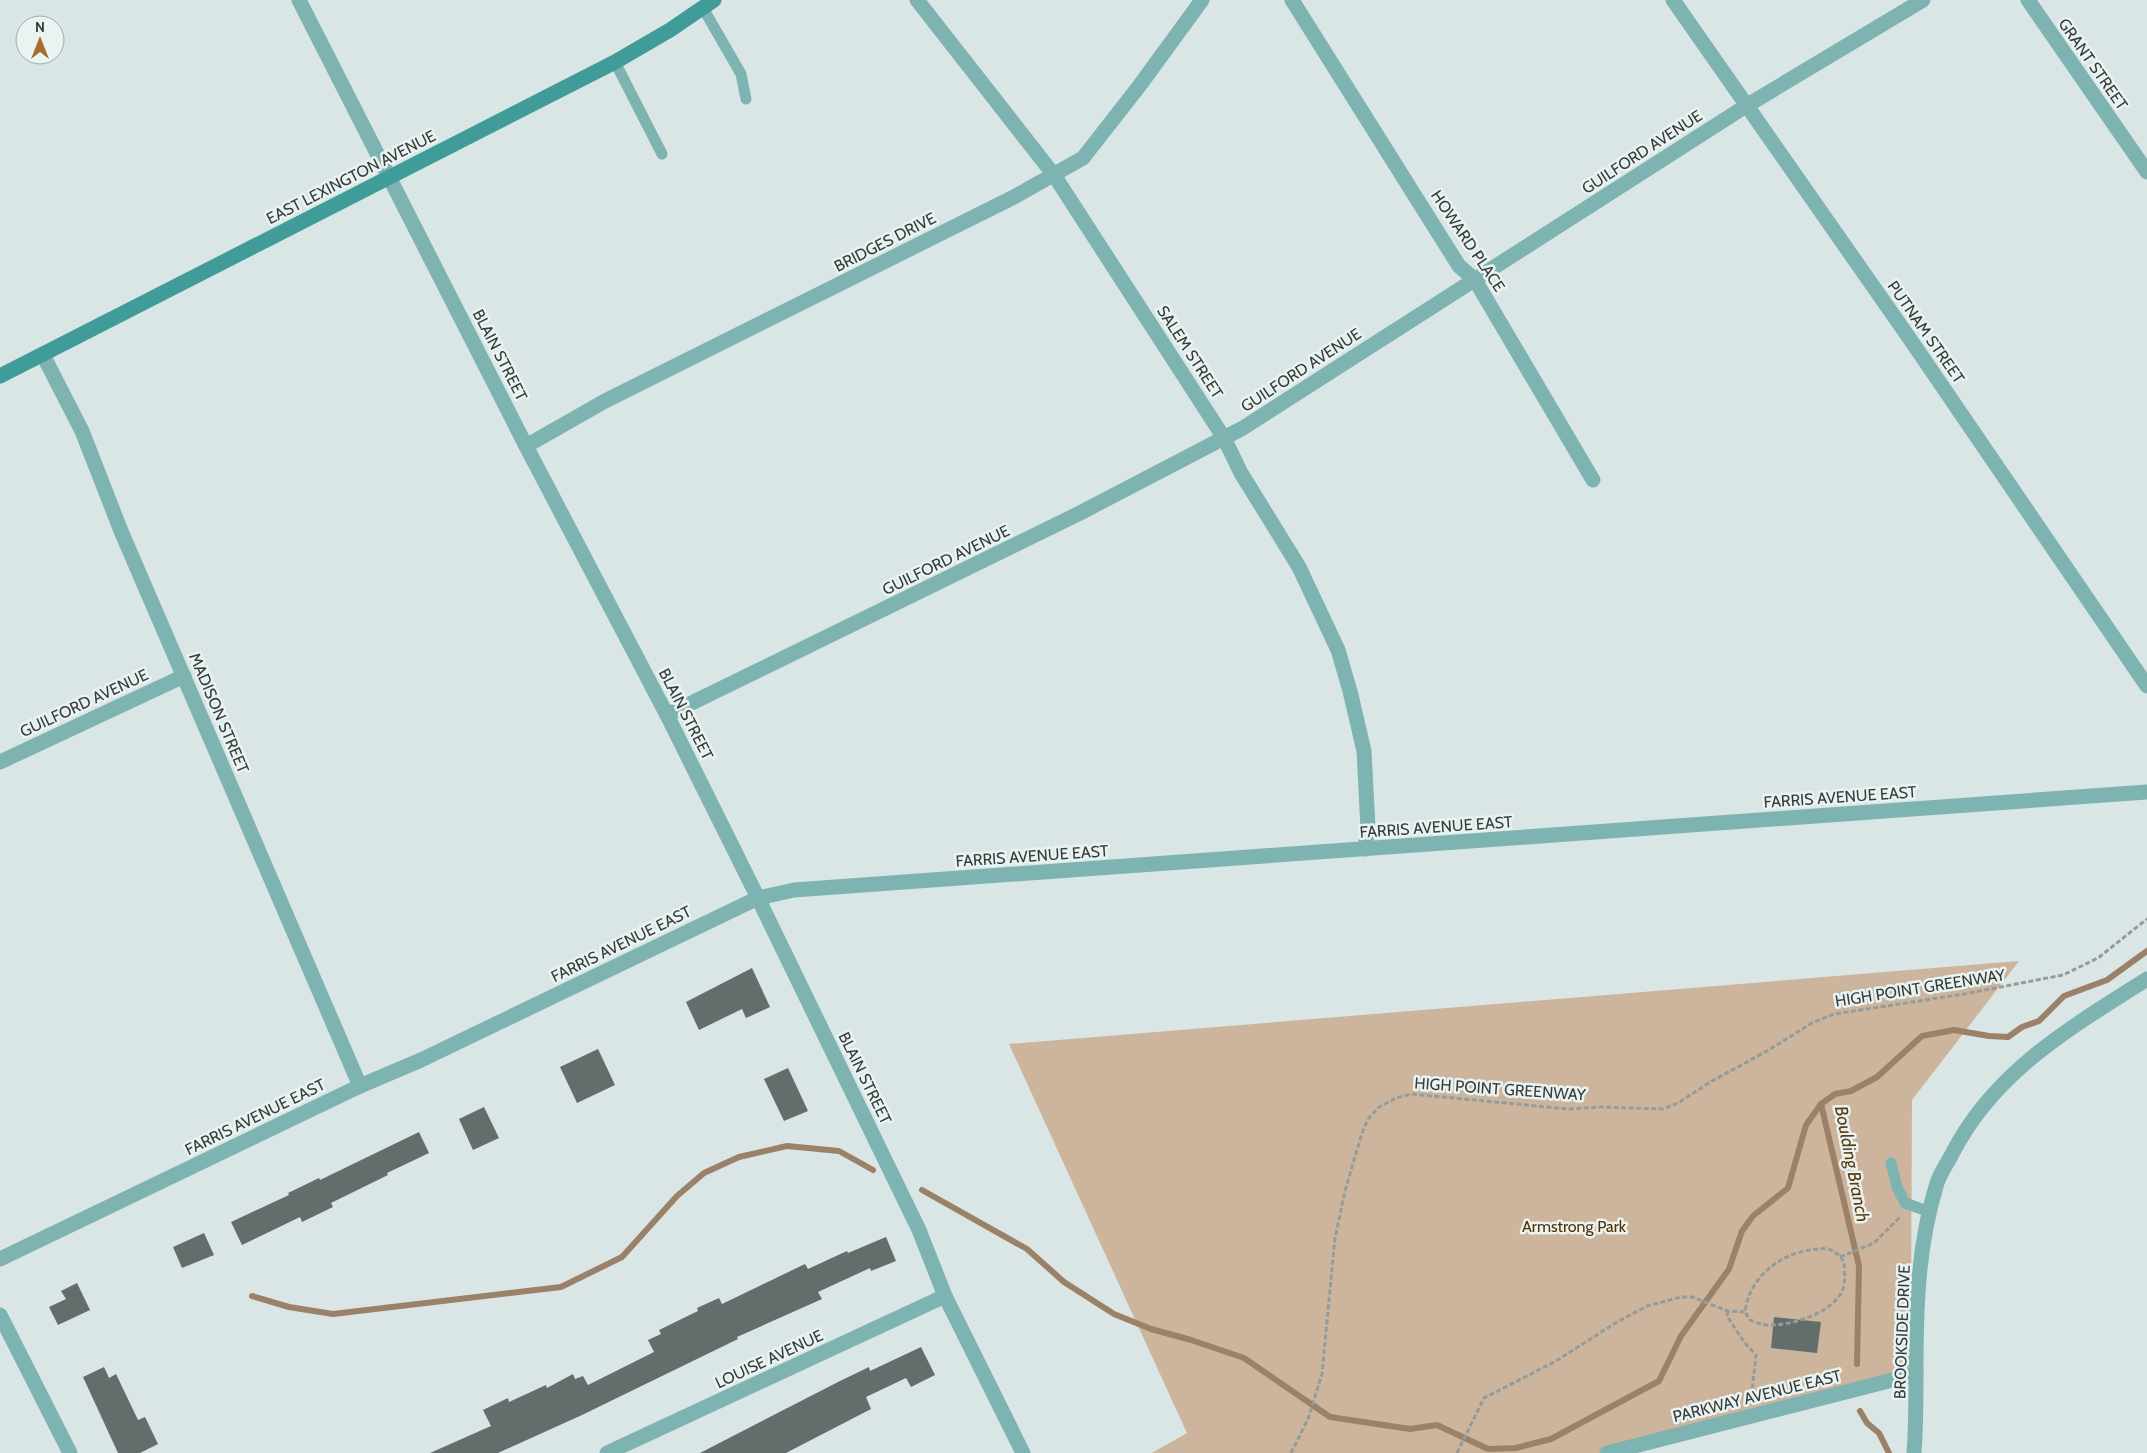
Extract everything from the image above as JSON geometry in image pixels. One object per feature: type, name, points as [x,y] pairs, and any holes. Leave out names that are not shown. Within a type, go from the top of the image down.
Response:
[{"type":"main road","name":"EAST LEXINGTON AVENUE","points":[[0,376],[615,62],[670,30],[708,4]]},
{"type":"street","name":"BLAIN STREET","points":[[299,0],[526,446],[667,715],[919,1230],[945,1296],[1023,1453]]},
{"type":"street","name":"SALEM STREET","points":[[917,0],[1054,175],[1224,438],[1241,473],[1299,567],[1338,650],[1350,691],[1364,751],[1368,828],[1365,849]]},
{"type":"street","name":"BRIDGES DRIVE","points":[[526,446],[605,402],[1005,202],[1083,158],[1140,85],[1202,0]]},
{"type":"street","name":"HOWARD PLACE","points":[[1292,0],[1459,266],[1474,280],[1593,480]]},
{"type":"street","name":"PUTNAM STREET","points":[[1673,0],[1917,350],[2147,686]]},
{"type":"street","name":"GUILFORD AVENUE","points":[[667,715],[1080,513],[1242,428],[1746,106],[1923,0]]},
{"type":"street","name":"GRANT STREET","points":[[2028,0],[2147,172]]},
{"type":"street","name":"MADISON STREET","points":[[43,355],[82,431],[121,531],[360,1086]]},
{"type":"street","name":"GUILFORD AVENUE","points":[[0,762],[184,676]]},
{"type":"street","name":"FARRIS AVENUE EAST","points":[[0,1259],[758,898],[794,890],[2147,792]]},
{"type":"street","name":"BROOKSIDE DRIVE","points":[[1914,1453],[1918,1294],[1926,1227],[1938,1181],[1964,1130],[1994,1092],[2029,1058],[2092,1014],[2147,979]]},
{"type":"street","name":"LOUISE AVENUE","points":[[607,1453],[945,1296]]},
{"type":"street","points":[[0,1315],[70,1453]]},
{"type":"street","name":"PARKWAY AVENUE EAST","points":[[1607,1453],[1916,1374]]},
{"type":"lane","points":[[708,4],[741,74],[746,99]]},
{"type":"lane","points":[[615,62],[662,154]]},
{"type":"lane","points":[[1892,1163],[1897,1188],[1905,1203],[1930,1212]]},
{"type":"path","name":"HIGH POINT GREENWAY","points":[[1291,1453],[1308,1419],[1322,1374],[1335,1238],[1345,1191],[1368,1119],[1379,1107],[1396,1098],[1412,1094],[1568,1109],[1600,1107],[1663,1109],[1678,1103],[1812,1023],[1834,1014],[1964,994],[2063,975],[2098,958],[2147,919]]},
{"type":"path","points":[[1840,1257],[1874,1243],[1900,1217],[1905,1203]]},
{"type":"path","points":[[1823,1248],[1834,1251],[1844,1262],[1842,1290],[1832,1303],[1811,1317],[1790,1323],[1768,1325],[1750,1320],[1745,1312],[1746,1301],[1760,1277],[1782,1258],[1806,1250],[1823,1248]]},
{"type":"path","points":[[1457,1452],[1484,1398],[1556,1361],[1617,1322],[1647,1306],[1681,1297],[1692,1297],[1728,1311],[1745,1312]]},
{"type":"path","points":[[1728,1311],[1727,1316],[1744,1342],[1756,1355],[1749,1416]]},
{"type":"green space","name":"Armstrong Park","points":[[2019,961],[1912,1100],[1911,1310],[1916,1374],[1607,1453],[1152,1453],[1187,1433],[1009,1044]]},
{"type":"building","points":[[752,968],[770,1007],[746,1018],[742,1009],[699,1030],[686,1002]]},
{"type":"building","points":[[598,1049],[615,1085],[577,1103],[560,1067]]},
{"type":"building","points":[[788,1068],[808,1111],[784,1121],[764,1079]]},
{"type":"building","points":[[484,1107],[499,1138],[473,1150],[459,1119]]},
{"type":"building","points":[[419,1132],[429,1153],[331,1203],[333,1207],[302,1222],[300,1217],[242,1245],[231,1222],[289,1195],[288,1193],[319,1178],[320,1180]]},
{"type":"building","points":[[204,1233],[214,1255],[182,1268],[173,1247]]},
{"type":"building","points":[[886,1237],[896,1261],[871,1271],[870,1268],[818,1292],[822,1299],[737,1337],[738,1339],[582,1415],[498,1453],[430,1453],[491,1426],[483,1410],[508,1398],[509,1402],[546,1385],[547,1388],[573,1374],[575,1379],[583,1376],[588,1385],[654,1352],[648,1340],[661,1334],[659,1330],[698,1311],[697,1308],[719,1298],[722,1304],[805,1264],[808,1269],[847,1251],[848,1253]]},
{"type":"building","points":[[77,1283],[90,1310],[58,1325],[49,1307],[66,1299],[61,1291]]},
{"type":"building","points":[[1774,1317],[1821,1322],[1817,1353],[1771,1348]]},
{"type":"building","points":[[921,1347],[935,1375],[911,1387],[906,1378],[866,1397],[871,1409],[786,1453],[700,1453],[869,1367],[870,1371]]},
{"type":"building","points":[[104,1367],[109,1378],[116,1374],[138,1420],[145,1417],[158,1444],[140,1453],[118,1453],[83,1377]]},
{"type":"waterway","points":[[922,1190],[1027,1249],[1064,1282],[1114,1314],[1151,1329],[1244,1358],[1330,1417],[1410,1429],[1437,1425],[1488,1449],[1516,1448],[1551,1439],[1659,1381],[1681,1336],[1729,1269],[1742,1231],[1753,1216],[1788,1188],[1806,1125],[1821,1104],[1835,1094],[1851,1091],[1877,1077],[1922,1036],[1954,1030],[2008,1037],[2022,1027],[2039,1021],[2064,996],[2107,980],[2147,951]]},
{"type":"waterway","name":"Boulding Branch","points":[[1821,1104],[1859,1266],[1857,1364]]},
{"type":"waterway","points":[[252,1296],[289,1307],[333,1314],[561,1287],[622,1257],[677,1196],[704,1173],[739,1157],[787,1146],[839,1151],[873,1170]]},
{"type":"waterway","name":"Boulding Branch","points":[[1860,1411],[1867,1423],[1879,1433],[1889,1453]]}]
